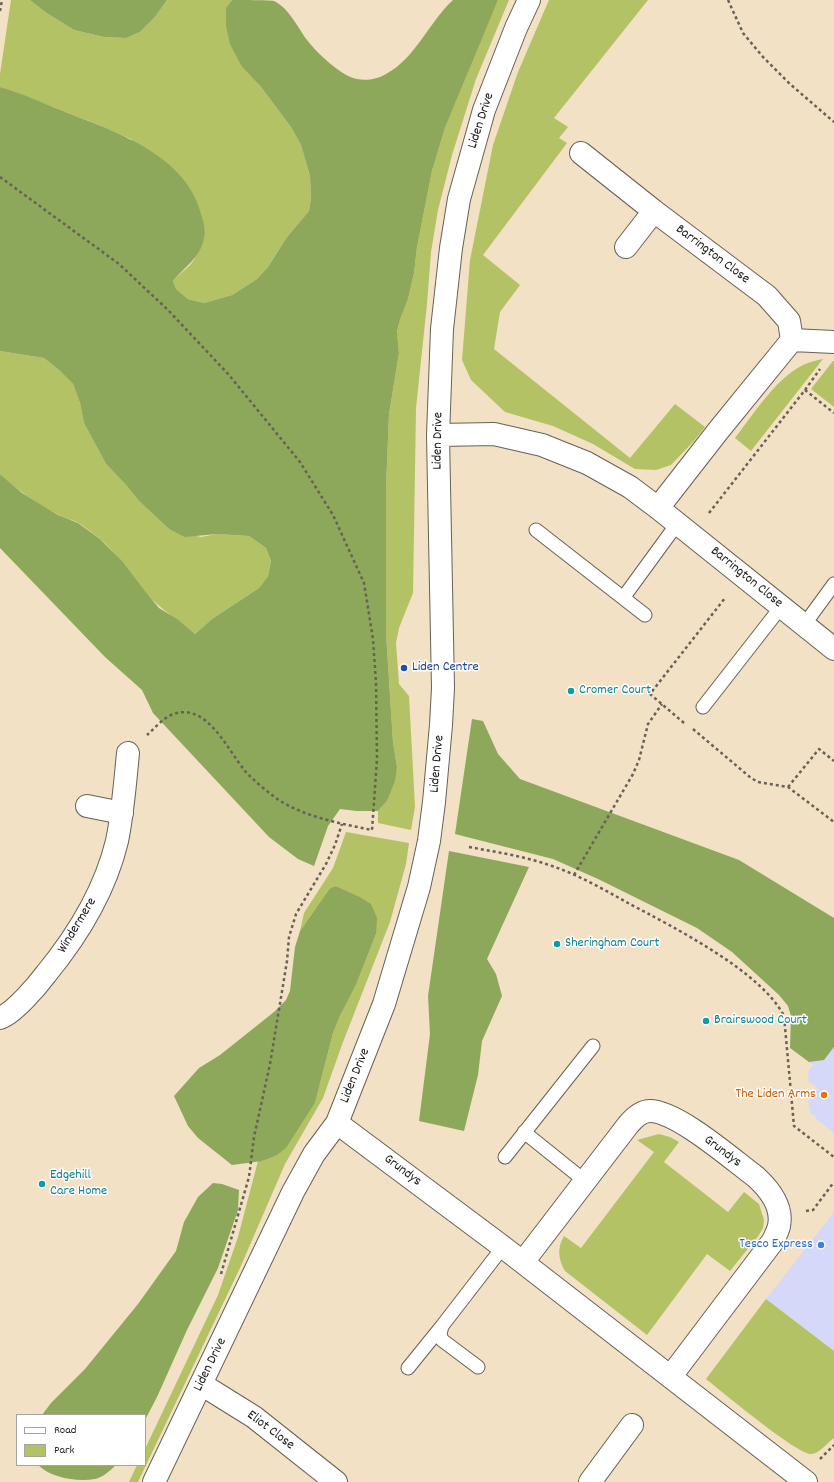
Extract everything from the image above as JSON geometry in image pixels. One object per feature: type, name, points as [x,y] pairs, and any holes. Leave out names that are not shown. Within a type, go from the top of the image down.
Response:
[{"type":"street","name":"Liden Drive","points":[[154,1482],[293,1192],[314,1154],[337,1123],[395,973],[419,887],[434,802],[442,725],[443,688],[438,435],[442,329],[451,248],[458,199],[484,110],[516,28],[529,0]]},
{"type":"street","name":"Barrington Close","points":[[581,153],[654,211],[767,296],[789,321],[792,340]]},
{"type":"street","points":[[626,247],[654,211]]},
{"type":"street","points":[[658,508],[792,340],[834,342]]},
{"type":"street","name":"Barrington Close","points":[[438,435],[494,434],[542,445],[587,462],[630,487],[658,508],[834,649]]},
{"type":"street","name":"Windermere","points":[[0,1018],[22,1001],[41,981],[74,937],[88,914],[104,881],[117,841],[122,813],[128,753]]},
{"type":"street","points":[[87,806],[122,813]]},
{"type":"street","name":"Grundys","points":[[523,1262],[628,1125],[637,1115],[649,1110],[663,1113],[686,1125],[756,1177],[765,1185],[774,1198],[779,1217],[779,1227],[769,1247],[671,1376]]},
{"type":"street","name":"Grundys","points":[[337,1123],[523,1262],[806,1482]]},
{"type":"street","name":"Eliot Close","points":[[201,1384],[254,1417],[336,1482]]},
{"type":"street","points":[[590,1482],[632,1425]]},
{"type":"lane","points":[[623,598],[685,529]]},
{"type":"lane","points":[[536,530],[645,615]]},
{"type":"lane","points":[[804,624],[834,584]]},
{"type":"lane","points":[[703,707],[781,607]]},
{"type":"lane","points":[[506,1157],[592,1046]]},
{"type":"lane","points":[[524,1132],[585,1180]]},
{"type":"lane","points":[[408,1368],[503,1247]]},
{"type":"lane","points":[[442,1326],[440,1334],[442,1340],[478,1368]]},
{"type":"path","points":[[0,11],[2,0]]},
{"type":"path","points":[[728,0],[743,33],[763,57],[790,84],[834,122]]},
{"type":"path","points":[[0,177],[119,264],[168,310],[229,375],[300,462],[333,515],[364,583],[373,639],[376,683],[377,759],[372,830],[342,824],[300,811],[281,802],[245,771],[212,727],[192,713],[181,712],[170,715],[128,753]]},
{"type":"path","points":[[685,529],[804,390],[834,413]]},
{"type":"path","points":[[574,875],[633,774],[639,760],[648,724],[662,704]]},
{"type":"path","points":[[788,787],[819,749],[834,761]]},
{"type":"path","points":[[219,1278],[249,1177],[254,1137],[270,1064],[292,925],[296,914],[335,845],[342,824]]},
{"type":"path","points":[[469,847],[524,858],[550,865],[574,875],[662,921],[728,961],[757,983],[774,1001],[784,1016],[794,1126],[834,1157]]},
{"type":"path","points":[[779,1217],[813,1210],[834,1182]]},
{"type":"shaded area","name":"The Liden Arms","points":[[834,1047],[834,1133],[810,1113],[808,1101],[818,1088],[809,1082],[808,1072],[813,1065],[809,1062],[824,1060]]},
{"type":"shaded area","points":[[834,1212],[834,1351],[766,1299]]},
{"type":"green space","points":[[11,0],[30,0],[45,12],[74,30],[104,37],[126,38],[140,32],[155,17],[167,0],[232,0],[226,9],[242,67],[261,87],[291,127],[301,145],[310,176],[311,198],[309,211],[287,237],[268,267],[257,279],[232,295],[204,303],[188,299],[176,289],[173,281],[190,265],[198,252],[204,237],[131,139],[89,121],[0,87],[0,74]]},
{"type":"green space","points":[[30,0],[167,0],[155,17],[140,32],[126,38],[104,37],[74,30],[45,12]]},
{"type":"green space","points":[[232,0],[274,1],[279,4],[289,13],[307,40],[323,57],[337,69],[351,77],[364,80],[386,74],[406,59],[444,9],[453,0],[498,0],[445,128],[432,171],[408,299],[397,332],[399,353],[389,414],[386,489],[386,633],[393,742],[397,767],[395,781],[387,801],[378,811],[340,809],[328,826],[314,866],[298,859],[269,837],[153,713],[142,690],[105,657],[0,548],[0,474],[22,493],[58,515],[78,523],[100,539],[122,561],[159,608],[177,619],[195,634],[212,619],[259,588],[268,576],[271,561],[266,548],[249,536],[217,534],[185,537],[169,529],[139,501],[106,464],[84,423],[80,403],[73,384],[44,358],[0,351],[0,87],[32,98],[125,137],[164,160],[180,175],[193,193],[201,214],[205,235],[196,257],[173,281],[176,289],[188,299],[204,303],[232,295],[257,279],[268,267],[287,237],[309,211],[311,198],[310,176],[301,145],[291,127],[261,87],[242,67],[230,44],[226,26],[226,8]]},
{"type":"green space","points":[[498,0],[509,0],[476,79],[452,155],[438,210],[431,252],[416,408],[413,593],[399,628],[396,643],[399,684],[409,696],[415,807],[411,830],[378,823],[378,811],[387,801],[397,767],[393,742],[386,633],[386,489],[389,414],[399,353],[397,333],[408,299],[432,171],[445,128]]},
{"type":"green space","points":[[549,0],[648,0],[554,118],[568,127],[559,138],[567,143],[483,255],[520,285],[500,312],[494,349],[630,458],[675,404],[705,427],[671,465],[656,470],[635,469],[593,444],[553,426],[505,412],[471,380],[462,360],[470,260],[493,145],[518,72]]},
{"type":"green space","points":[[0,351],[44,358],[73,384],[80,403],[84,423],[106,464],[139,501],[169,529],[201,537],[217,534],[249,536],[266,548],[271,561],[268,576],[259,588],[212,619],[195,634],[162,608],[144,591],[117,557],[99,538],[77,522],[59,515],[34,501],[0,474]]},
{"type":"green space","points":[[823,359],[751,451],[735,438],[767,396],[787,376],[797,368]]},
{"type":"green space","points":[[834,361],[834,407],[811,389]]},
{"type":"green space","points":[[472,719],[483,721],[498,754],[520,779],[739,860],[834,918],[834,1047],[824,1060],[809,1062],[790,1048],[791,1016],[788,1006],[779,995],[732,952],[697,928],[598,879],[553,859],[455,834]]},
{"type":"green space","points":[[346,832],[409,843],[406,864],[390,922],[343,1042],[323,1098],[285,1164],[240,1268],[146,1465],[146,1447],[218,1295],[238,1237],[258,1161],[262,1161],[287,1147],[315,1103],[333,1033],[356,985],[376,934],[358,896],[336,886],[330,888],[300,931],[304,913],[333,868]]},
{"type":"green space","points":[[449,851],[529,867],[487,959],[496,974],[502,996],[482,1041],[478,1075],[464,1131],[419,1121],[430,1034],[428,996]]},
{"type":"green space","points":[[336,886],[371,904],[377,918],[376,934],[356,985],[333,1033],[315,1103],[287,1147],[277,1155],[262,1161],[232,1165],[198,1138],[188,1126],[174,1096],[199,1068],[220,1055],[274,1012],[286,1000],[290,991],[295,947],[300,931],[330,888]]},
{"type":"green space","points":[[659,1134],[670,1137],[679,1142],[664,1162],[728,1212],[744,1192],[759,1204],[764,1220],[763,1228],[759,1235],[730,1271],[707,1254],[647,1335],[565,1271],[561,1262],[559,1249],[564,1236],[581,1248],[654,1152],[637,1140]]},
{"type":"green space","points":[[213,1183],[222,1184],[239,1190],[238,1210],[218,1268],[146,1418],[146,1414],[43,1414],[51,1403],[85,1369],[138,1304],[176,1251],[184,1222],[198,1197]]},
{"type":"green space","points":[[766,1299],[834,1351],[834,1438],[821,1450],[812,1454],[792,1445],[760,1422],[706,1379]]},
{"type":"green space","points":[[39,1466],[115,1466],[101,1477],[88,1480],[65,1478]]},
{"type":"green space","points":[[137,1466],[146,1466],[138,1482],[129,1482]]},
{"type":"place","name":"Liden Centre","points":[[404,668]]},
{"type":"place","name":"Cromer Court","points":[[571,691]]},
{"type":"place","name":"Sheringham Court","points":[[557,944]]},
{"type":"place","name":"Brairswood Court","points":[[706,1021]]},
{"type":"place","name":"The Liden Arms","points":[[824,1095]]},
{"type":"place","name":"Edgehill Care Home","points":[[42,1184]]},
{"type":"place","name":"Tesco Express","points":[[821,1245]]}]
